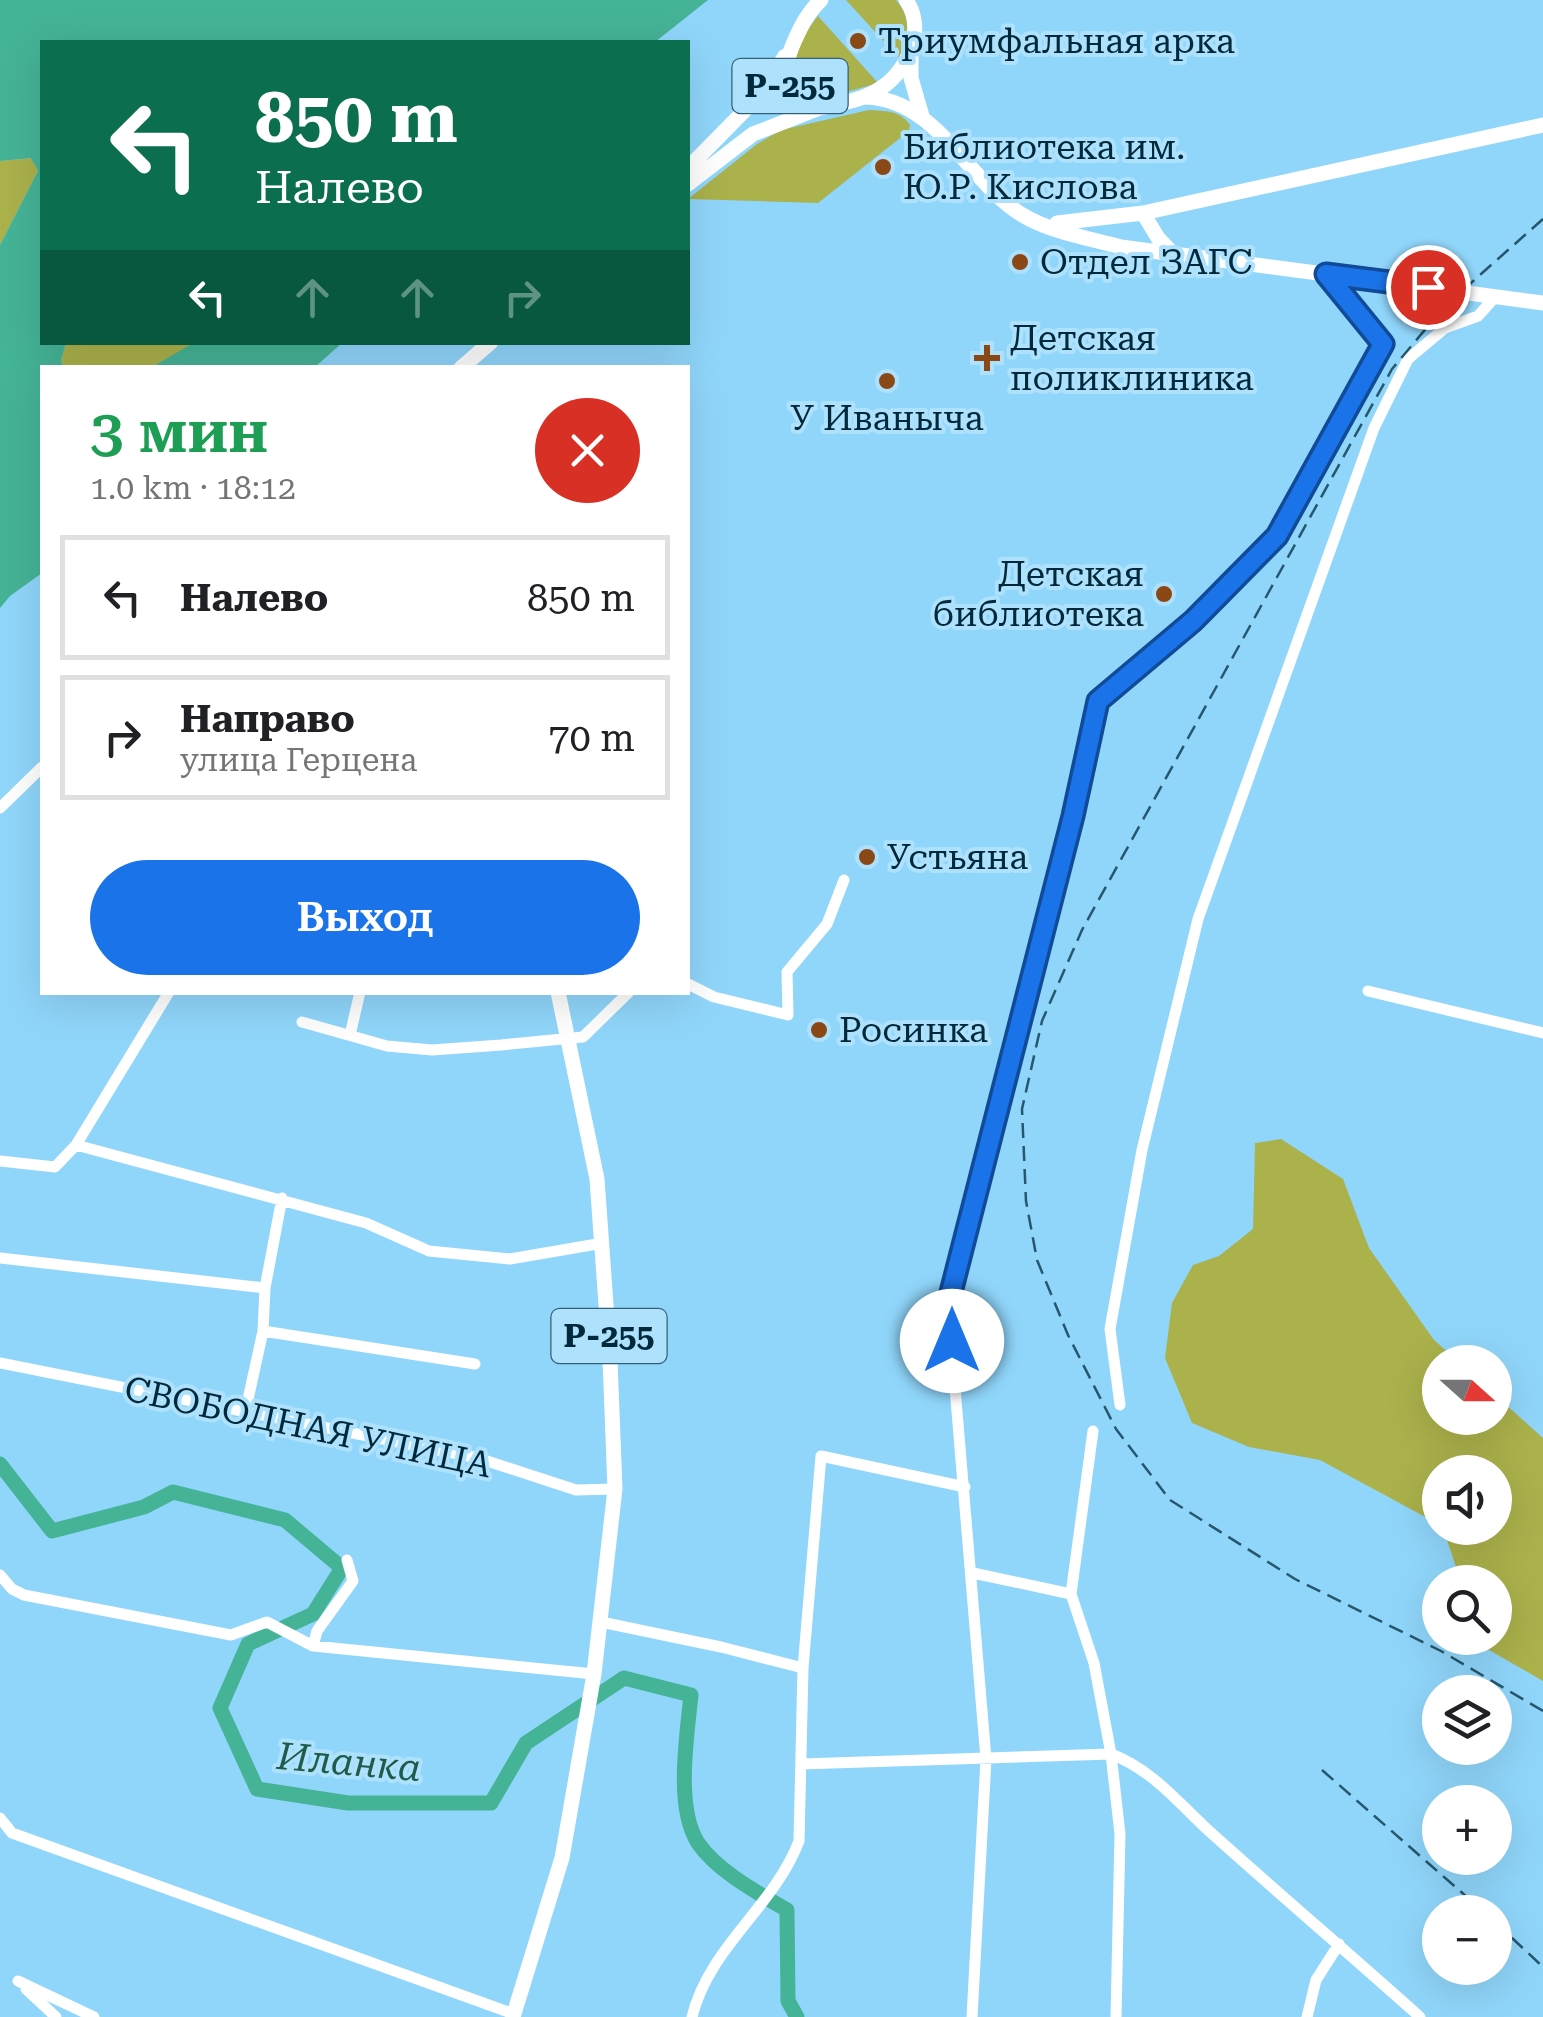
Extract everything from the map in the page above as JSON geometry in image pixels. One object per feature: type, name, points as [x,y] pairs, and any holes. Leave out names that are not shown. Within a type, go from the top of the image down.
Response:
[{"type":"main road","name":"Р-255","points":[[809,0],[786,59],[785,78],[797,97],[817,109]]},
{"type":"main road","name":"Р-255","points":[[804,21],[821,0]]},
{"type":"main road","points":[[909,2],[914,18],[911,78],[922,116]]},
{"type":"main road","name":"Р-255","points":[[690,166],[759,96],[795,40]]},
{"type":"main road","name":"Р-255","points":[[690,182],[753,134],[817,109],[862,97],[890,82],[910,51]]},
{"type":"main road","points":[[862,97],[879,97],[922,116],[1013,209],[1041,223],[1121,246],[1543,303]]},
{"type":"main road","points":[[1041,223],[1080,223],[1143,213],[1543,125]]},
{"type":"main road","points":[[1143,213],[1173,254]]},
{"type":"main road","points":[[464,365],[488,345]]},
{"type":"main road","name":"Р-255","points":[[514,2015],[557,1880],[593,1678],[615,1489],[597,1179],[559,995]]},
{"type":"street","points":[[972,2017],[986,1759],[948,1304],[1073,816],[1098,701],[1193,621],[1277,536],[1383,344],[1326,274]]},
{"type":"street","points":[[1120,1405],[1110,1329],[1142,1150],[1204,902],[1374,428],[1408,359],[1445,328],[1478,316],[1496,296]]},
{"type":"street","points":[[0,808],[40,770]]},
{"type":"street","points":[[690,985],[714,997],[788,1014],[787,972],[828,924],[844,880]]},
{"type":"street","points":[[1368,991],[1543,1034]]},
{"type":"street","points":[[0,1161],[55,1167],[76,1145],[167,995]]},
{"type":"street","points":[[350,1036],[359,995]]},
{"type":"street","points":[[302,1022],[387,1046],[432,1050],[568,1039],[583,1037],[626,995]]},
{"type":"street","points":[[76,1145],[366,1223],[401,1242],[429,1251],[510,1258],[602,1243]]},
{"type":"street","points":[[245,1413],[264,1331],[265,1288],[282,1198]]},
{"type":"street","points":[[0,1258],[265,1288]]},
{"type":"street","points":[[264,1331],[475,1364]]},
{"type":"street","name":"СВОБОДНАЯ УЛИЦА","points":[[0,1363],[478,1458],[576,1490],[615,1489]]},
{"type":"street","points":[[1093,1431],[1072,1594],[1094,1663],[1111,1754],[1120,1834],[1116,2017]]},
{"type":"street","points":[[692,2017],[705,1978],[790,1866],[799,1841],[803,1668],[821,1456],[965,1487]]},
{"type":"street","points":[[313,1646],[317,1632],[353,1581],[347,1560]]},
{"type":"street","points":[[973,1573],[1072,1594]]},
{"type":"street","points":[[0,1575],[12,1589],[24,1595],[222,1634],[231,1635],[266,1622],[313,1646],[593,1678]]},
{"type":"street","points":[[601,1622],[803,1668]]},
{"type":"street","points":[[801,1764],[1111,1754],[1146,1770],[1214,1836],[1420,2017]]},
{"type":"street","points":[[0,1818],[12,1832],[514,2015]]},
{"type":"street","points":[[1307,2017],[1316,1980],[1339,1944]]},
{"type":"street","points":[[56,2017],[18,1982],[94,2017]]},
{"type":"shaded area","points":[[0,0],[708,0],[658,40],[40,40],[40,345],[65,345],[62,365],[40,365],[40,574],[0,608],[0,245],[38,171],[31,158],[0,161]]},
{"type":"shaded area","points":[[846,0],[896,0],[907,21],[899,58]]},
{"type":"shaded area","points":[[818,16],[878,83],[819,100],[795,85],[792,62],[796,50]]},
{"type":"shaded area","points":[[869,110],[897,114],[910,125],[909,131],[818,203],[690,199],[757,144],[781,130]]},
{"type":"shaded area","points":[[32,158],[38,171],[0,245],[0,161]]},
{"type":"shaded area","points":[[65,345],[191,345],[156,365],[62,365]]},
{"type":"shaded area","points":[[190,345],[340,345],[317,365],[155,365]]},
{"type":"shaded area","points":[[1281,1139],[1343,1179],[1369,1248],[1440,1345],[1422,1345],[1422,1435],[1512,1435],[1512,1410],[1543,1438],[1543,1681],[1498,1655],[1512,1655],[1512,1565],[1455,1565],[1449,1545],[1512,1545],[1512,1455],[1422,1455],[1422,1515],[1320,1460],[1249,1447],[1192,1423],[1165,1358],[1172,1303],[1193,1265],[1219,1256],[1253,1229],[1255,1143]]},
{"type":"waterway","name":"Иланка","points":[[0,1464],[52,1531],[144,1507],[173,1492],[285,1520],[342,1568],[313,1614],[248,1644],[220,1708],[257,1789],[348,1803],[491,1803],[526,1743],[624,1678],[691,1695],[684,1771],[691,1828],[698,1843],[716,1863],[787,1910],[788,2001],[797,2017]]},
{"type":"railway","points":[[1543,219],[1445,306],[1392,369],[1082,930],[1042,1021],[1022,1109],[1026,1201],[1037,1260],[1068,1335],[1116,1429],[1170,1500],[1295,1579],[1441,1651],[1543,1711]]},
{"type":"railway","points":[[1322,1770],[1465,1895]]},
{"type":"railway","points":[[1512,1938],[1543,1967]]},
{"type":"place","name":"Триумфальная арка","points":[[858,41]]},
{"type":"place","name":"Библиотека им. Ю.Р. Кислова","points":[[883,167]]},
{"type":"place","name":"Отдел ЗАГС","points":[[1020,262]]},
{"type":"place","name":"Детская поликлиника","points":[[987,358]]},
{"type":"place","name":"У Иваныча","points":[[887,381]]},
{"type":"place","name":"Детская библиотека","points":[[1164,594]]},
{"type":"place","name":"Устьяна","points":[[867,857]]},
{"type":"place","name":"Росинка","points":[[819,1030]]},
{"type":"route","points":[[952,1341],[948,1304],[1073,816],[1098,701],[1193,621],[1277,536],[1383,344],[1326,274],[1428,287]]}]
